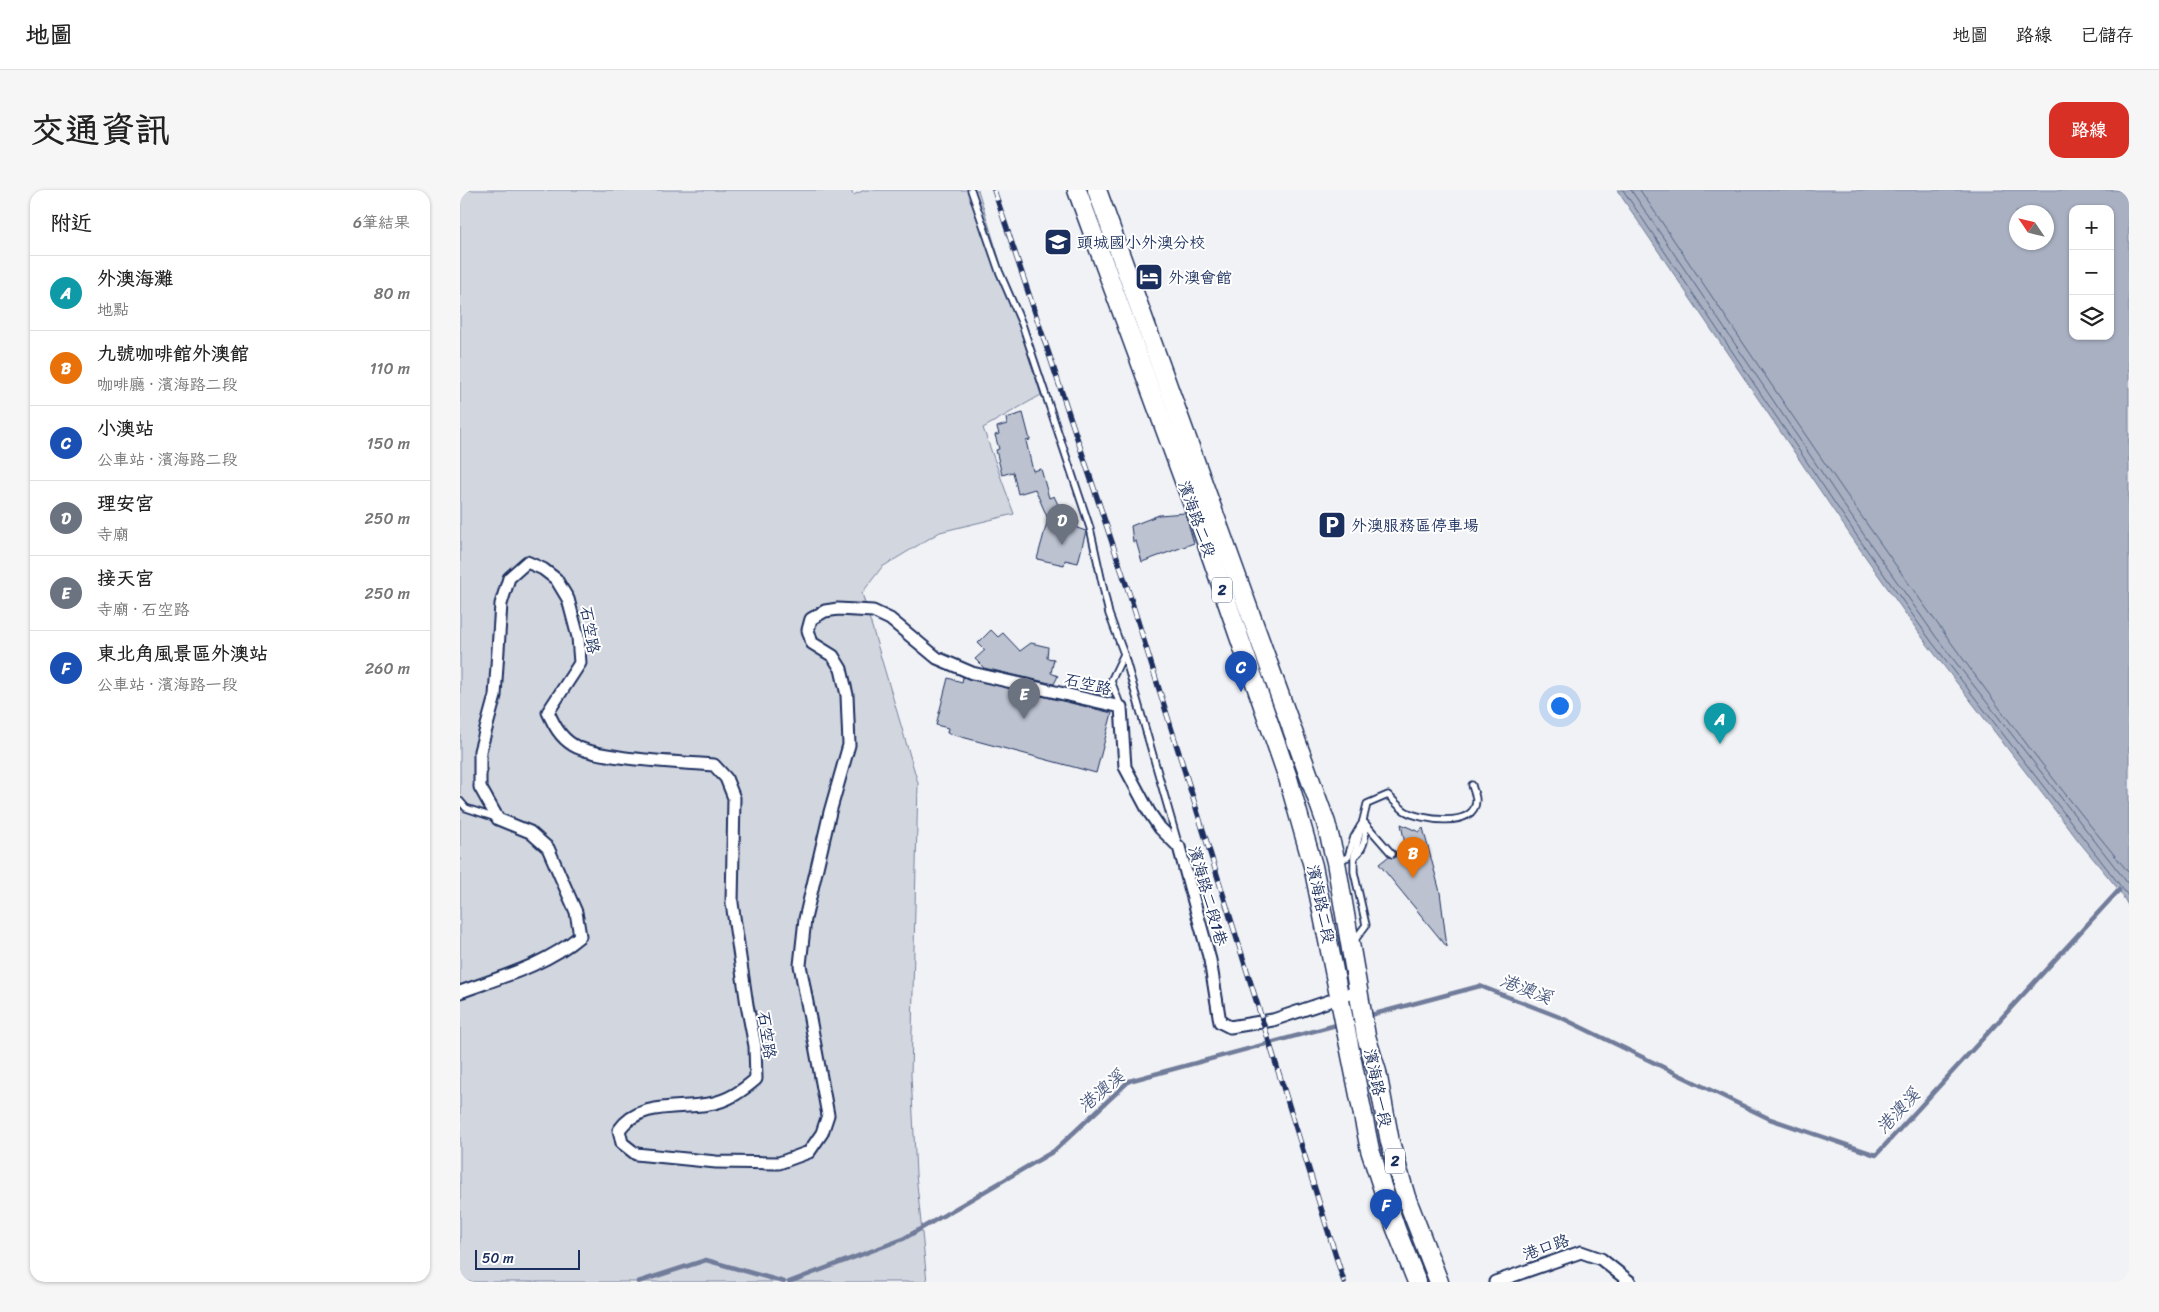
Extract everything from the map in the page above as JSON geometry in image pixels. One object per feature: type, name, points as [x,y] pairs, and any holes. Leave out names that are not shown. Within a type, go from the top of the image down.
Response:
[{"type":"main road","name":"濱海路二段","points":[[1077,190],[1139,363],[1209,525],[1250,612],[1326,823],[1336,862],[1359,991]]},
{"type":"main road","name":"濱海路二段","points":[[1097,190],[1159,357],[1209,525],[1233,622],[1288,778],[1313,866],[1340,997]]},
{"type":"main road","points":[[1086,218],[1104,213]]},
{"type":"main road","points":[[1139,363],[1159,357]]},
{"type":"main road","points":[[1233,622],[1250,612]]},
{"type":"main road","points":[[1288,778],[1307,772]]},
{"type":"main road","name":"濱海路一段","points":[[1359,991],[1366,1036],[1377,1072],[1390,1142],[1406,1197],[1439,1282]]},
{"type":"main road","name":"濱海路一段","points":[[1340,997],[1347,1041],[1370,1150],[1396,1228],[1418,1282]]},
{"type":"street","name":"石空路","points":[[498,819],[480,787],[480,751],[495,696],[501,604],[509,578],[527,562],[543,569],[556,580],[568,599],[578,637],[580,663],[548,712],[555,729],[574,746],[601,755],[714,765],[726,778],[734,798],[732,903],[755,1046],[756,1078],[738,1094],[711,1104],[648,1109],[624,1122],[619,1130],[622,1143],[636,1154],[650,1156],[716,1162],[779,1163],[809,1152],[822,1133],[828,1115],[800,965],[804,919],[830,812],[849,745],[847,695],[841,669],[833,656],[812,643],[808,630],[812,619],[825,611],[838,609],[873,611],[890,619],[938,658],[972,673],[1121,707]]},
{"type":"street","name":"濱海路二段1巷","points":[[1121,707],[1125,767],[1149,812],[1160,828],[1179,847],[1210,960],[1220,1022],[1230,1028],[1273,1020],[1359,991]]},
{"type":"street","points":[[460,992],[540,962],[563,951],[580,936],[576,912],[548,848],[530,832],[498,819]]},
{"type":"street","name":"港口路","points":[[1495,1282],[1581,1252],[1601,1259],[1630,1282]]},
{"type":"lane","points":[[971,190],[999,271],[1022,324],[1087,519],[1109,614],[1124,654],[1179,847]]},
{"type":"lane","name":"濱海路二段1巷","points":[[1121,707],[1111,681],[1124,654]]},
{"type":"lane","points":[[1350,946],[1366,925],[1354,872],[1354,857],[1367,804],[1388,795],[1406,812],[1435,820],[1458,819],[1472,810],[1476,802],[1472,785]]},
{"type":"lane","points":[[460,801],[466,808],[498,819]]},
{"type":"lane","points":[[1336,862],[1348,857],[1354,837],[1363,820]]},
{"type":"lane","points":[[1363,820],[1392,854]]},
{"type":"shaded area","points":[[460,190],[851,190],[853,195],[865,190],[978,190],[1041,395],[983,428],[1014,514],[940,532],[882,567],[862,593],[918,783],[911,1075],[916,1174],[927,1282],[460,1282]]},
{"type":"water","points":[[1617,190],[2129,190],[2129,907],[2119,890],[2081,844],[1927,644],[1855,542]]},
{"type":"building","points":[[1023,413],[1030,440],[1026,441],[1033,471],[1041,469],[1049,498],[1054,496],[1061,511],[1069,507],[1079,522],[1077,528],[1086,531],[1078,563],[1065,560],[1064,565],[1037,559],[1048,519],[1035,489],[1018,494],[1013,472],[1002,475],[996,450],[999,449],[995,435],[999,434],[997,427],[1007,424],[1006,418]]},
{"type":"building","points":[[1185,513],[1194,543],[1142,562],[1136,541],[1133,542],[1131,526],[1159,515]]},
{"type":"building","points":[[991,630],[998,637],[1003,633],[1020,651],[1031,643],[1048,647],[1047,658],[1054,659],[1051,673],[1058,676],[1054,684],[984,668],[975,659],[985,650],[978,643]]},
{"type":"building","points":[[963,677],[1112,713],[1096,773],[947,733],[948,728],[936,725],[948,678],[962,682]]},
{"type":"building","points":[[1401,824],[1419,832],[1423,828],[1440,892],[1447,947],[1379,864],[1388,857],[1395,858],[1396,851],[1405,844]]},
{"type":"waterway","name":"港澳溪","points":[[1367,1016],[1480,986],[1562,1018],[1770,1119],[1876,1155],[2119,890]]},
{"type":"waterway","name":"港澳溪","points":[[789,1282],[903,1239],[1054,1151],[1129,1081],[1340,1024]]},
{"type":"waterway","name":"港澳溪","points":[[638,1282],[706,1260],[784,1282]]},
{"type":"railway","points":[[994,190],[1130,596],[1344,1282]]},
{"type":"place","name":"頭城國小外澳分校","points":[[1058,242]]},
{"type":"place","name":"外澳會館","points":[[1149,277]]},
{"type":"place","name":"外澳服務區停車場","points":[[1332,525]]},
{"type":"place","name":"理安宮","points":[[1062,545]]},
{"type":"place","name":"小澳站","points":[[1241,692]]},
{"type":"place","name":"接天宮","points":[[1024,719]]},
{"type":"place","name":"外澳海灘","points":[[1720,744]]},
{"type":"place","name":"九號咖啡館外澳館","points":[[1413,878]]},
{"type":"place","name":"東北角風景區外澳站","points":[[1386,1230]]}]
